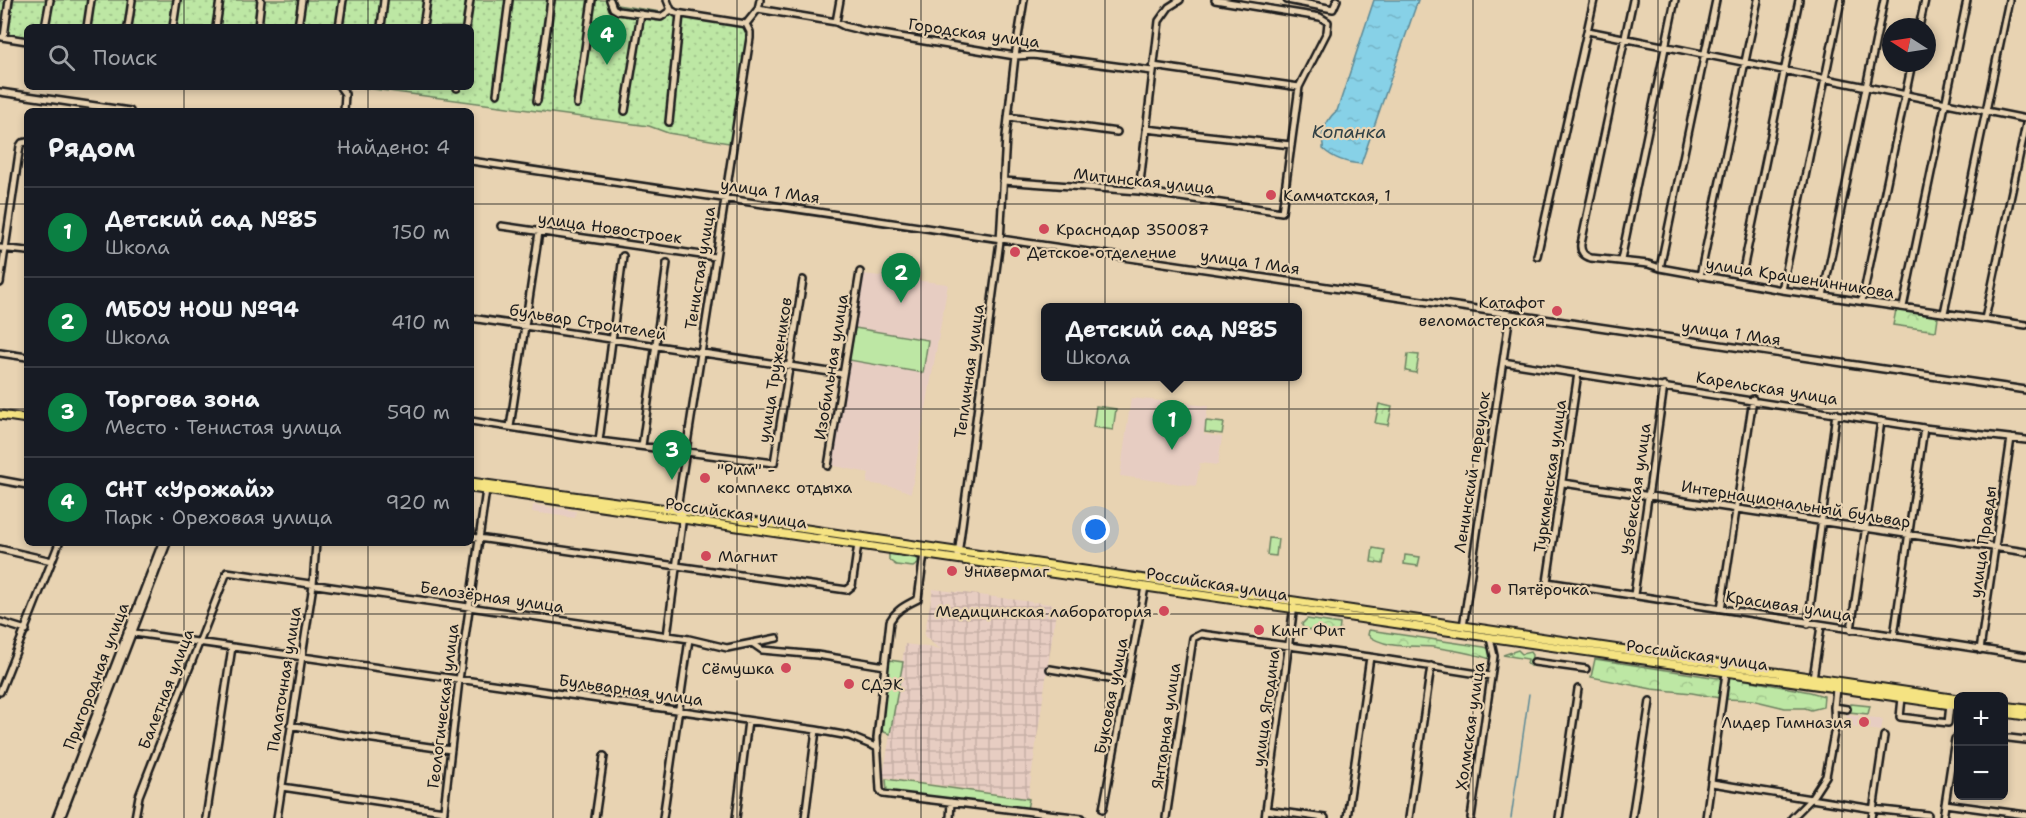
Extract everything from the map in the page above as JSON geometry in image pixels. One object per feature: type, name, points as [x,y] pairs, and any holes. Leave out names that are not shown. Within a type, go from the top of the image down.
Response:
[{"type":"main road","points":[[0,413],[24,417]]},
{"type":"main road","name":"Российская улица","points":[[474,482],[1463,631],[1490,638],[1954,706]]},
{"type":"main road","name":"Российская улица","points":[[474,488],[680,514],[924,554],[958,555],[1279,608],[1294,606],[1307,612],[1954,698]]},
{"type":"main road","points":[[2008,707],[2026,709]]},
{"type":"main road","points":[[2008,714],[2026,716]]},
{"type":"street","points":[[9,0],[2,37],[24,41]]},
{"type":"street","points":[[46,24],[50,0]]},
{"type":"street","points":[[87,24],[91,0]]},
{"type":"street","points":[[128,24],[132,0]]},
{"type":"street","points":[[173,24],[177,0]]},
{"type":"street","points":[[216,24],[220,0]]},
{"type":"street","points":[[258,24],[261,0]]},
{"type":"street","points":[[298,24],[302,0]]},
{"type":"street","points":[[339,24],[343,0]]},
{"type":"street","points":[[381,24],[384,0]]},
{"type":"street","points":[[423,24],[427,0]]},
{"type":"street","points":[[466,24],[470,0]]},
{"type":"street","points":[[497,94],[509,0]]},
{"type":"street","points":[[537,101],[551,0]]},
{"type":"street","points":[[577,104],[592,0]]},
{"type":"street","points":[[610,0],[613,8],[618,11],[661,17],[669,5],[680,14],[746,24],[758,9],[760,0]]},
{"type":"street","points":[[836,22],[840,0]]},
{"type":"street","name":"Тепличная улица","points":[[958,555],[1000,238],[1008,117],[1024,0]]},
{"type":"street","points":[[1139,191],[1159,21],[1169,7],[1179,0]]},
{"type":"street","points":[[1146,129],[1291,145],[1299,87],[1327,32],[1328,22],[1320,17],[1215,0]]},
{"type":"street","points":[[1287,0],[1333,9],[1337,0]]},
{"type":"street","points":[[1537,256],[1594,0]]},
{"type":"street","points":[[1625,38],[1633,0]]},
{"type":"street","points":[[1621,260],[1675,0]]},
{"type":"street","points":[[1660,268],[1716,0]]},
{"type":"street","points":[[1700,276],[1758,0]]},
{"type":"street","points":[[1743,270],[1799,0]]},
{"type":"street","points":[[1782,290],[1841,0]]},
{"type":"street","points":[[1823,296],[1884,0]]},
{"type":"street","points":[[1921,18],[1925,0]]},
{"type":"street","points":[[1903,308],[1967,0]]},
{"type":"street","points":[[1944,313],[2009,0]]},
{"type":"street","name":"Городская улица","points":[[758,9],[836,22],[864,32],[1015,56],[1033,55],[1299,87]]},
{"type":"street","points":[[625,111],[641,14]]},
{"type":"street","points":[[669,122],[680,14]]},
{"type":"street","name":"Тенистая улица","points":[[667,636],[686,452],[750,38],[746,24]]},
{"type":"street","points":[[1588,31],[2026,119]]},
{"type":"street","name":"улица Крашенинникова","points":[[1625,38],[1581,244],[1582,253],[1587,257],[1648,264],[1700,276],[1782,290],[2026,325]]},
{"type":"street","points":[[1862,302],[1910,72]]},
{"type":"street","points":[[342,90],[345,94],[344,108]]},
{"type":"street","points":[[0,92],[109,108]]},
{"type":"street","points":[[1008,117],[1117,132]]},
{"type":"street","points":[[1985,319],[2026,124]]},
{"type":"street","points":[[0,283],[2,248],[24,142]]},
{"type":"street","name":"Митинская улица","points":[[1003,183],[1139,191],[1282,212],[1291,145]]},
{"type":"street","name":"улица 1 Мая","points":[[474,161],[2026,390]]},
{"type":"street","name":"улица Новостроек","points":[[501,226],[715,257]]},
{"type":"street","points":[[510,427],[539,232]]},
{"type":"street","points":[[2,248],[24,251]]},
{"type":"street","points":[[599,441],[623,256]]},
{"type":"street","points":[[642,446],[667,263]]},
{"type":"street","name":"Изобильная улица","points":[[828,466],[860,272]]},
{"type":"street","name":"улица Тружеников","points":[[686,452],[774,463],[803,280]]},
{"type":"street","name":"Ленинский переулок","points":[[1463,631],[1510,314]]},
{"type":"street","name":"бульвар Строителей","points":[[474,318],[843,374]]},
{"type":"street","points":[[0,353],[24,357]]},
{"type":"street","name":"Карельская улица","points":[[1503,362],[1753,399],[1924,428],[2026,440]]},
{"type":"street","name":"Туркменская улица","points":[[1547,582],[1578,374]]},
{"type":"street","name":"Узбекская улица","points":[[1634,595],[1664,386]]},
{"type":"street","points":[[1721,609],[1753,399]]},
{"type":"street","points":[[1808,624],[1836,413]]},
{"type":"street","points":[[474,421],[686,452]]},
{"type":"street","points":[[1851,630],[1881,421]]},
{"type":"street","points":[[1894,636],[1924,428]]},
{"type":"street","name":"улица Правды","points":[[1980,650],[2011,438]]},
{"type":"street","points":[[0,480],[24,484]]},
{"type":"street","name":"Интернациональный бульвар","points":[[1563,483],[2026,552]]},
{"type":"street","name":"Геологическая улица","points":[[443,815],[459,680],[486,490]]},
{"type":"street","points":[[474,537],[847,590],[852,586],[858,544]]},
{"type":"street","points":[[0,692],[58,546]]},
{"type":"street","name":"Пригородная улица","points":[[61,818],[161,546]]},
{"type":"street","name":"Пригородная улица","points":[[56,818],[166,546]]},
{"type":"street","name":"Палаточная улица","points":[[277,818],[313,585],[316,546]]},
{"type":"street","points":[[0,549],[52,561]]},
{"type":"street","points":[[924,554],[918,599],[895,612],[890,621],[877,738],[879,786],[883,794],[1082,818]]},
{"type":"street","name":"Белозёрная улица","points":[[227,572],[689,639],[728,648],[777,638]]},
{"type":"street","name":"Балетная улица","points":[[135,818],[139,796],[227,572]]},
{"type":"street","name":"Красивая улица","points":[[1547,582],[2026,656]]},
{"type":"street","name":"Буковая улица","points":[[1103,809],[1145,587]]},
{"type":"street","name":"улица Ягодина","points":[[1265,818],[1294,606]]},
{"type":"street","points":[[1279,608],[1291,622],[1307,612]]},
{"type":"street","points":[[0,622],[26,630]]},
{"type":"street","points":[[1813,678],[1821,626]]},
{"type":"street","name":"Бульварная улица","points":[[130,632],[679,710],[747,722],[816,730],[849,736],[878,748]]},
{"type":"street","name":"Янтарная улица","points":[[1166,818],[1192,639],[1201,634],[1288,646]]},
{"type":"street","name":"Холмская улица","points":[[1471,818],[1494,656],[1490,638]]},
{"type":"street","points":[[663,818],[689,639]]},
{"type":"street","name":"Белозёрная улица","points":[[752,643],[762,650],[817,655],[885,666]]},
{"type":"street","points":[[1288,646],[1491,676]]},
{"type":"street","points":[[206,818],[232,647]]},
{"type":"street","points":[[1347,818],[1370,657]]},
{"type":"street","points":[[1534,662],[1586,669]]},
{"type":"street","points":[[1409,818],[1431,666]]},
{"type":"street","points":[[1050,669],[1127,682]]},
{"type":"street","points":[[1706,818],[1726,673]]},
{"type":"street","points":[[1558,818],[1578,689]]},
{"type":"street","points":[[1792,818],[1811,799],[1826,776],[1835,728],[1836,689]]},
{"type":"street","points":[[1902,698],[1900,717],[1948,723],[1954,706]]},
{"type":"street","points":[[1632,818],[1650,700]]},
{"type":"street","points":[[1834,707],[1847,709]]},
{"type":"street","points":[[736,818],[747,722]]},
{"type":"street","points":[[290,726],[451,750]]},
{"type":"street","points":[[805,818],[816,730]]},
{"type":"street","points":[[1872,818],[1884,736]]},
{"type":"street","points":[[2009,738],[2026,740]]},
{"type":"street","points":[[1943,818],[1954,746]]},
{"type":"street","points":[[596,818],[604,756]]},
{"type":"street","points":[[1712,783],[1873,809],[1928,815]]},
{"type":"street","points":[[282,787],[443,815]]},
{"type":"street","points":[[950,818],[951,802]]},
{"type":"street","points":[[1945,804],[2026,815]]},
{"type":"street","points":[[1020,818],[1021,810]]},
{"type":"street","points":[[1266,810],[1325,818]]},
{"type":"shaded area","points":[[863,274],[948,284],[911,493],[898,488],[867,483],[869,473],[830,465]]},
{"type":"shaded area","points":[[1131,398],[1208,406],[1204,434],[1222,437],[1218,465],[1200,463],[1196,486],[1120,476]]},
{"type":"shaded area","points":[[533,505],[576,511],[575,518],[532,512]]},
{"type":"shaded area","points":[[933,589],[1033,602],[1032,611],[1034,602],[1057,605],[1028,798],[883,777],[905,644],[942,649],[924,636]]},
{"type":"shaded area","name":"Лидер Гимназия","points":[[1847,714],[1883,719],[1881,731],[1845,726]]},
{"type":"green space","points":[[0,0],[614,0],[617,5],[742,25],[749,32],[733,139],[729,143],[668,133],[649,126],[380,90],[474,90],[474,24],[24,24],[24,43],[0,39]]},
{"type":"green space","points":[[1896,310],[1938,317],[1936,331],[1893,325]]},
{"type":"green space","points":[[855,328],[928,340],[923,373],[849,360]]},
{"type":"green space","points":[[1408,354],[1419,355],[1416,373],[1406,371]]},
{"type":"green space","points":[[1379,404],[1392,407],[1388,425],[1375,423]]},
{"type":"green space","points":[[1096,406],[1116,409],[1113,430],[1093,427]]},
{"type":"green space","points":[[1206,421],[1224,423],[1222,434],[1205,432]]},
{"type":"green space","points":[[1269,538],[1278,539],[1276,556],[1267,555]]},
{"type":"green space","points":[[1373,548],[1385,550],[1383,564],[1371,562]]},
{"type":"green space","points":[[889,554],[916,557],[918,564],[913,567],[896,565],[889,560]]},
{"type":"green space","points":[[1405,555],[1420,557],[1418,566],[1404,564]]},
{"type":"green space","points":[[1307,619],[1340,624],[1339,633],[1335,636],[1303,628],[1302,624]]},
{"type":"green space","points":[[1369,630],[1484,647],[1491,649],[1490,659],[1433,647],[1399,646],[1382,642],[1368,635]]},
{"type":"green space","points":[[1518,650],[1522,654],[1530,652],[1531,666],[1527,664],[1528,659],[1503,655]]},
{"type":"green space","points":[[1595,659],[1718,678],[1725,676],[1810,692],[1824,696],[1823,707],[1811,710],[1785,708],[1752,700],[1725,699],[1652,689],[1591,677]]},
{"type":"green space","points":[[889,660],[903,662],[890,734],[880,728]]},
{"type":"green space","points":[[1851,704],[1870,706],[1868,714],[1849,712]]},
{"type":"green space","points":[[886,779],[1029,799],[1027,809],[887,791]]},
{"type":"water","name":"Копанка","points":[[1374,0],[1418,0],[1361,164],[1336,158],[1327,152],[1323,149],[1322,135],[1329,119],[1337,111]]},
{"type":"waterway","points":[[1511,818],[1529,694]]},
{"type":"place","name":"СНТ «Урожай»","points":[[607,65]]},
{"type":"place","name":"Камчатская, 1","points":[[1271,195]]},
{"type":"place","name":"Краснодар 350087","points":[[1044,229]]},
{"type":"place","name":"Детское отделение","points":[[1015,252]]},
{"type":"place","name":"МБОУ НОШ №94","points":[[901,303]]},
{"type":"place","name":"Катафот веломастерская","points":[[1557,311]]},
{"type":"place","name":"Детский сад №85","points":[[1172,450]]},
{"type":"place","name":"\"Рим\" - комплекс отдыха","points":[[705,478]]},
{"type":"place","name":"Торгова зона","points":[[672,480]]},
{"type":"place","name":"Магнит","points":[[706,556]]},
{"type":"place","name":"Универмаг","points":[[952,571]]},
{"type":"place","name":"Пятёрочка","points":[[1496,589]]},
{"type":"place","name":"Медицинская лаборатория","points":[[1164,611]]},
{"type":"place","name":"Кинг Фит","points":[[1259,630]]},
{"type":"place","name":"Сёмушка","points":[[786,668]]},
{"type":"place","name":"СДЭК","points":[[849,684]]},
{"type":"place","name":"Лидер Гимназия","points":[[1864,722]]}]
